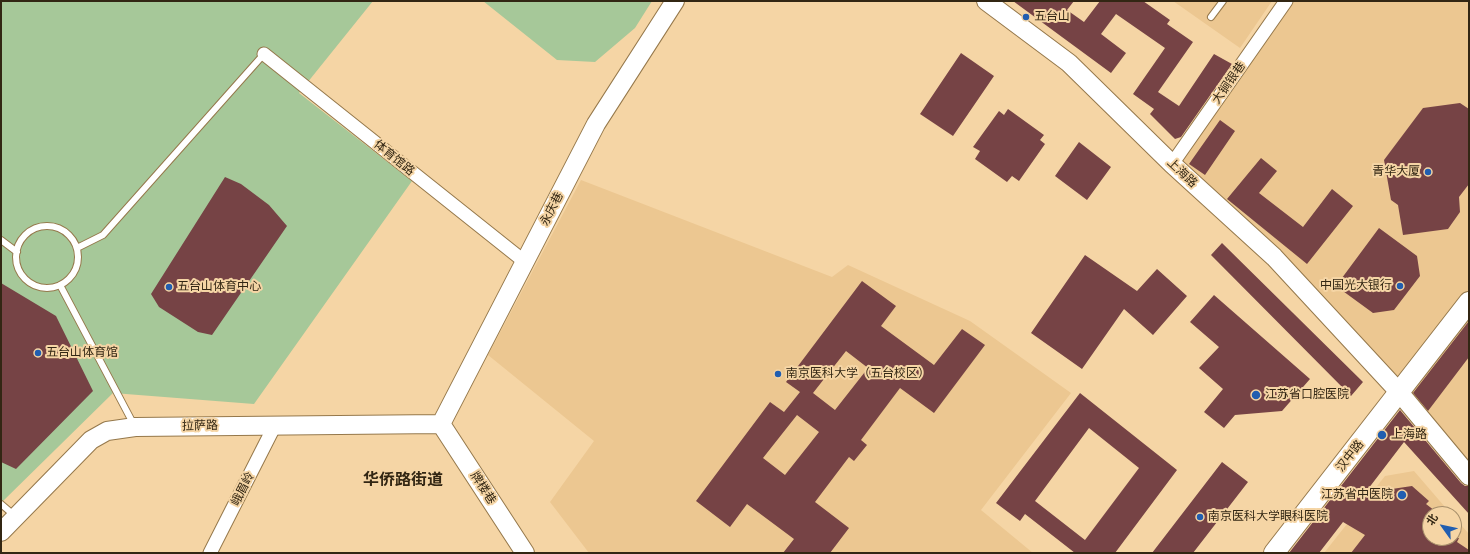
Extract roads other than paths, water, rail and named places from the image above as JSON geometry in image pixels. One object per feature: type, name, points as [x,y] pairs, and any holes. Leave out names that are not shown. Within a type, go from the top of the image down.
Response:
[{"type":"main road","name":"汉中路","points":[[1274,553],[1469,302]]},
{"type":"street","name":"永庆巷","points":[[441,424],[596,124],[675,1]]},
{"type":"street","name":"上海路","points":[[986,1],[1069,63],[1172,164],[1274,257],[1399,392],[1469,476]]},
{"type":"street","name":"大锏银巷","points":[[1172,164],[1286,1]]},
{"type":"street","name":"体育馆路","points":[[264,54],[525,262]]},
{"type":"street","name":"拉萨路","points":[[1,532],[90,440],[107,431],[135,427],[441,424]]},
{"type":"street","name":"牌楼巷","points":[[441,424],[524,553]]},
{"type":"street","name":"峨眉岭","points":[[210,553],[275,425]]},
{"type":"lane","points":[[1211,17],[1223,1]]},
{"type":"lane","points":[[77,248],[103,235],[264,54]]},
{"type":"lane","points":[[46,226],[66,232],[73,240],[77,248],[78,260],[75,270],[69,279],[60,285],[51,288],[42,288],[25,279],[16,262],[16,252],[20,242],[27,234],[36,228],[46,226]]},
{"type":"lane","points":[[1,240],[16,252]]},
{"type":"lane","points":[[60,285],[135,427]]},
{"type":"lane","points":[[1,504],[16,517]]},
{"type":"place","name":"五台山","points":[[1026,17]]},
{"type":"place","name":"青华大厦","points":[[1428,172]]},
{"type":"place","name":"中国光大银行","points":[[1400,286]]},
{"type":"place","name":"五台山体育中心","points":[[169,287]]},
{"type":"place","name":"五台山体育馆","points":[[38,353]]},
{"type":"place","name":"南京医科大学（五台校区）","points":[[778,374]]},
{"type":"place","name":"江苏省口腔医院","points":[[1256,395]]},
{"type":"place","name":"上海路","points":[[1382,435]]},
{"type":"place","name":"江苏省中医院","points":[[1402,495]]},
{"type":"place","name":"南京医科大学眼科医院","points":[[1200,517]]},
{"type":"district","name":"华侨路街道","points":[[403,480]]}]
